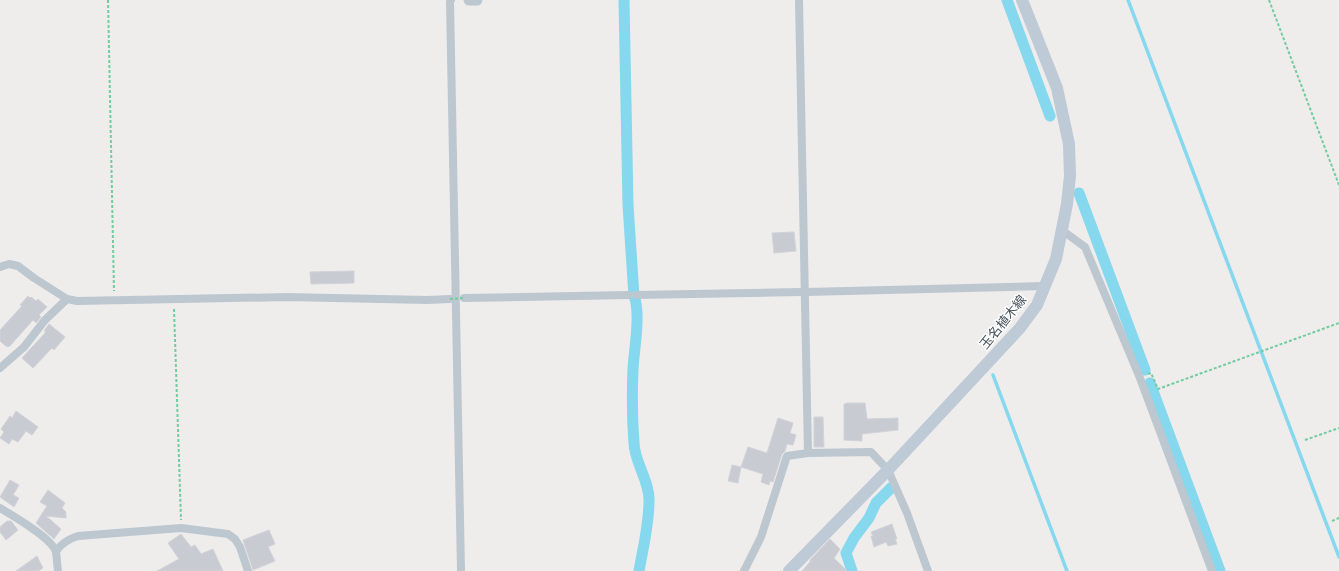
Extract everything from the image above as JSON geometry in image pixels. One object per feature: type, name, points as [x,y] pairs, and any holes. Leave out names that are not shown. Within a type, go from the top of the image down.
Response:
[{"type":"main road","name":"玉名植木線","points":[[789,571],[888,470],[1020,328],[1037,305],[1045,286],[1056,258],[1067,204],[1070,176],[1069,144],[1057,88],[1022,0]]},
{"type":"street","points":[[451,0],[461,571]]},
{"type":"street","points":[[469,0],[477,0]]},
{"type":"street","points":[[799,0],[808,453]]},
{"type":"street","points":[[1062,231],[1085,246],[1140,378],[1212,571]]},
{"type":"street","points":[[0,267],[9,264],[18,266],[67,299],[78,301],[114,302],[173,299],[287,297],[427,300],[450,299]]},
{"type":"street","points":[[464,298],[1045,286]]},
{"type":"street","points":[[0,368],[24,347],[45,320],[67,299]]},
{"type":"street","points":[[744,571],[761,537],[787,456],[808,453],[871,452],[888,470],[907,513],[928,571]]},
{"type":"street","points":[[0,508],[21,520],[46,540],[56,551],[58,571]]},
{"type":"street","points":[[56,551],[70,538],[78,536],[181,528],[228,534],[235,539],[240,547],[248,571]]},
{"type":"path","points":[[108,0],[114,302]]},
{"type":"path","points":[[1269,0],[1339,185]]},
{"type":"path","points":[[450,299],[464,298]]},
{"type":"path","points":[[173,299],[181,528]]},
{"type":"path","points":[[1140,378],[1151,373],[1158,389],[1339,323]]},
{"type":"path","points":[[1305,440],[1339,428]]},
{"type":"path","points":[[1332,521],[1339,518]]},
{"type":"building","points":[[794,232],[796,251],[774,253],[772,233]]},
{"type":"building","points":[[354,271],[354,283],[311,284],[310,272]]},
{"type":"building","points":[[28,296],[36,301],[38,299],[47,307],[39,315],[41,317],[36,323],[33,320],[9,347],[7,347],[0,341],[0,330],[22,306],[20,305]]},
{"type":"building","points":[[49,324],[65,337],[54,350],[52,348],[33,368],[22,358],[46,332],[44,331]]},
{"type":"building","points":[[865,403],[867,419],[898,418],[898,430],[862,434],[862,441],[844,440],[844,404]]},
{"type":"building","points":[[16,411],[38,427],[32,435],[26,431],[18,442],[12,439],[9,444],[0,438],[4,432],[1,429],[10,416],[12,418]]},
{"type":"building","points":[[814,417],[823,417],[824,447],[814,447]]},
{"type":"building","points":[[778,418],[793,423],[790,433],[796,435],[793,445],[787,444],[785,451],[782,454],[773,482],[770,481],[769,485],[761,482],[763,474],[741,467],[748,447],[767,453]]},
{"type":"building","points":[[732,465],[741,467],[738,483],[728,481]]},
{"type":"building","points":[[10,480],[19,485],[13,495],[19,498],[14,507],[0,497]]},
{"type":"building","points":[[48,490],[65,503],[62,508],[66,512],[66,518],[46,516],[61,529],[54,539],[36,523],[47,506],[40,502]]},
{"type":"building","points":[[7,521],[11,521],[18,530],[6,540],[0,532],[0,527]]},
{"type":"building","points":[[892,524],[897,539],[895,539],[897,544],[888,546],[886,542],[874,547],[871,532]]},
{"type":"building","points":[[269,530],[275,544],[268,547],[275,561],[253,570],[243,540]]},
{"type":"building","points":[[181,534],[191,547],[195,545],[201,554],[213,549],[223,571],[157,571],[179,559],[168,543]]},
{"type":"building","points":[[830,539],[840,549],[834,558],[847,571],[802,571],[810,560]]},
{"type":"building","points":[[37,556],[43,568],[38,571],[16,571]]},
{"type":"waterway","points":[[624,0],[628,205],[634,296],[637,312],[632,396],[633,424],[636,457],[649,494],[647,528],[639,571]]},
{"type":"waterway","points":[[1007,0],[1050,116]]},
{"type":"waterway","points":[[1128,0],[1339,557]]},
{"type":"waterway","points":[[1079,193],[1145,370]]},
{"type":"waterway","points":[[993,375],[1067,571]]},
{"type":"waterway","points":[[1150,383],[1220,571]]},
{"type":"waterway","points":[[852,571],[846,553],[854,538],[869,518],[876,503],[892,487]]}]
